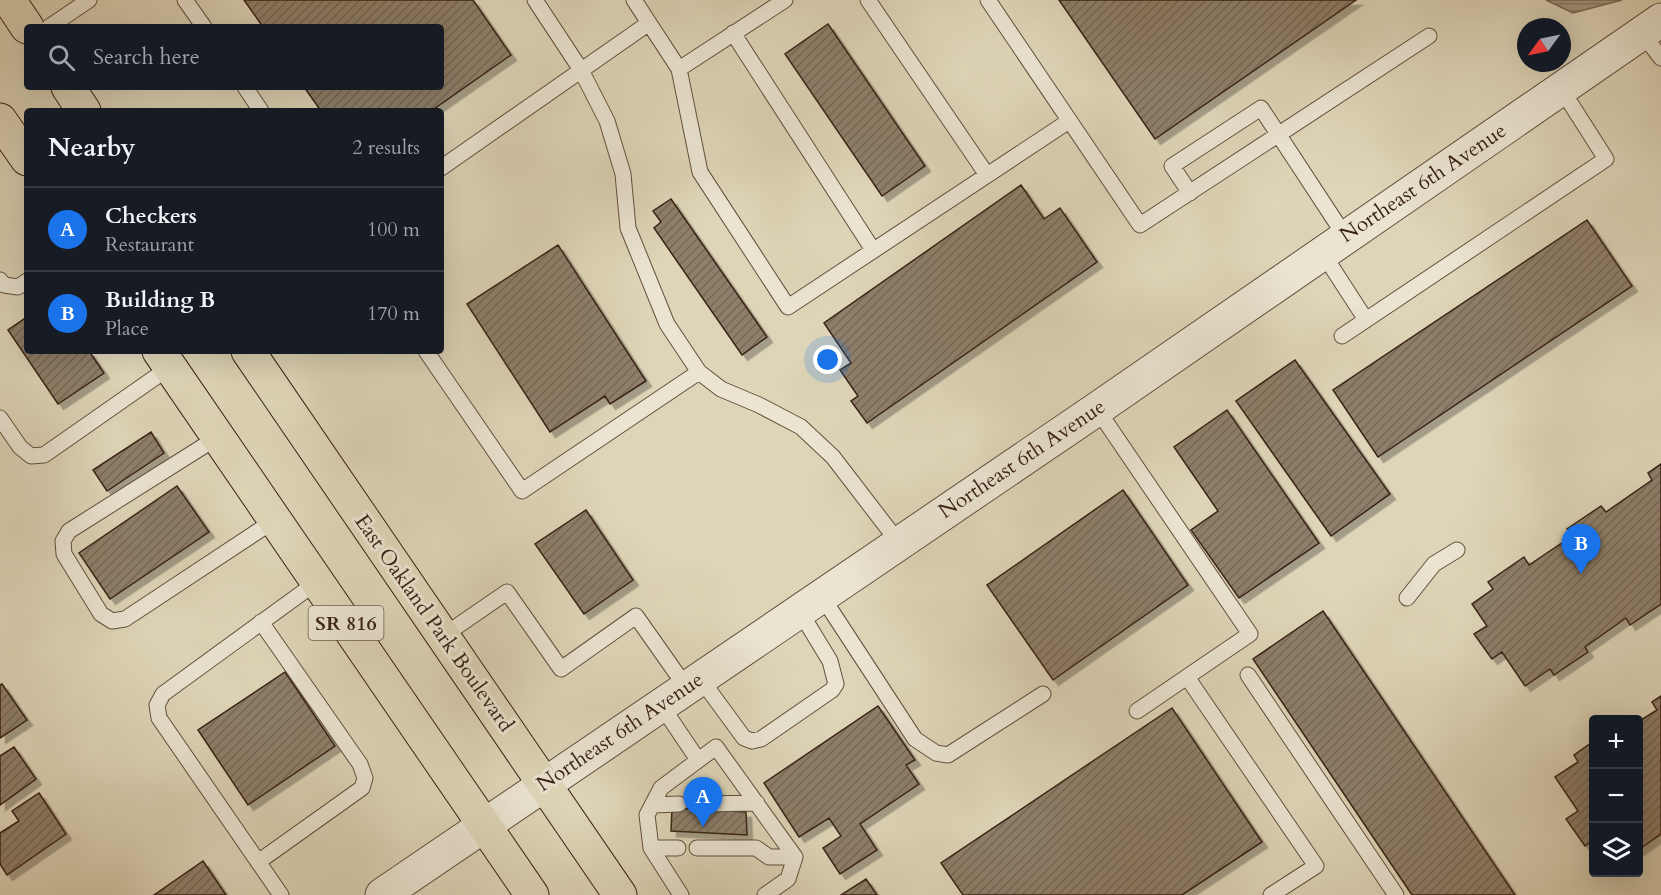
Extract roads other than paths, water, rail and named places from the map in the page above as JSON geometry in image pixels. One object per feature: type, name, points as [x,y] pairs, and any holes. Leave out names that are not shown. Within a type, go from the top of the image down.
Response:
[{"type":"main road","points":[[9,0],[25,24]]},
{"type":"main road","points":[[70,90],[82,108]]},
{"type":"main road","points":[[0,120],[24,155]]},
{"type":"main road","name":"East Oakland Park Boulevard","points":[[250,354],[620,895]]},
{"type":"main road","name":"SR 816","points":[[164,359],[532,895]]},
{"type":"street","name":"Northeast 6th Avenue","points":[[382,895],[1334,244],[1562,90],[1653,35]]},
{"type":"lane","points":[[53,24],[89,0]]},
{"type":"lane","points":[[185,0],[202,24]]},
{"type":"lane","points":[[535,0],[581,70],[606,121],[623,174],[628,228],[667,324],[699,372],[721,389],[759,405],[801,428],[832,457],[899,543]]},
{"type":"lane","points":[[634,0],[679,69],[700,172],[788,307],[1069,121]]},
{"type":"lane","points":[[679,69],[785,0]]},
{"type":"lane","points":[[868,0],[987,175]]},
{"type":"lane","points":[[988,0],[1140,225],[1429,36]]},
{"type":"lane","points":[[444,166],[650,23]]},
{"type":"lane","points":[[733,33],[873,250]]},
{"type":"lane","points":[[247,90],[259,108]]},
{"type":"lane","points":[[1342,336],[1606,159],[1562,90]]},
{"type":"lane","points":[[1190,193],[1172,166],[1261,108],[1278,135],[1334,244],[1366,320]]},
{"type":"lane","points":[[0,280],[4,285],[18,287],[24,282]]},
{"type":"lane","points":[[428,354],[522,491],[699,372]]},
{"type":"lane","points":[[0,418],[20,447],[31,456],[44,455],[164,359]]},
{"type":"lane","points":[[1097,408],[1250,634],[1137,711]]},
{"type":"lane","points":[[218,437],[69,531],[63,541],[64,555],[101,614],[112,621],[125,619],[275,520]]},
{"type":"lane","points":[[1407,598],[1434,564],[1457,550]]},
{"type":"lane","points":[[281,895],[159,718],[157,705],[163,694],[317,582]]},
{"type":"lane","points":[[443,636],[507,592],[561,669],[636,616],[682,690],[698,760]]},
{"type":"lane","points":[[682,690],[744,738],[752,741],[761,739],[832,690],[836,684],[810,602]]},
{"type":"lane","points":[[810,602],[915,739],[936,753],[948,755],[1043,694]]},
{"type":"lane","points":[[258,862],[362,788],[365,778],[360,764],[261,622]]},
{"type":"lane","points":[[1248,675],[1396,895]]},
{"type":"lane","points":[[1187,677],[1316,866],[1270,895]]},
{"type":"lane","points":[[681,895],[651,848],[647,815],[661,788],[716,747],[795,857]]},
{"type":"lane","points":[[700,804],[757,803]]},
{"type":"lane","points":[[652,805],[679,804]]},
{"type":"lane","points":[[651,848],[678,848]]},
{"type":"lane","points":[[698,848],[756,848],[769,857],[795,857]]},
{"type":"lane","points":[[765,895],[788,879],[795,857]]},
{"type":"place","name":"Building B","points":[[1581,574]]},
{"type":"place","name":"Checkers","points":[[703,827]]}]
